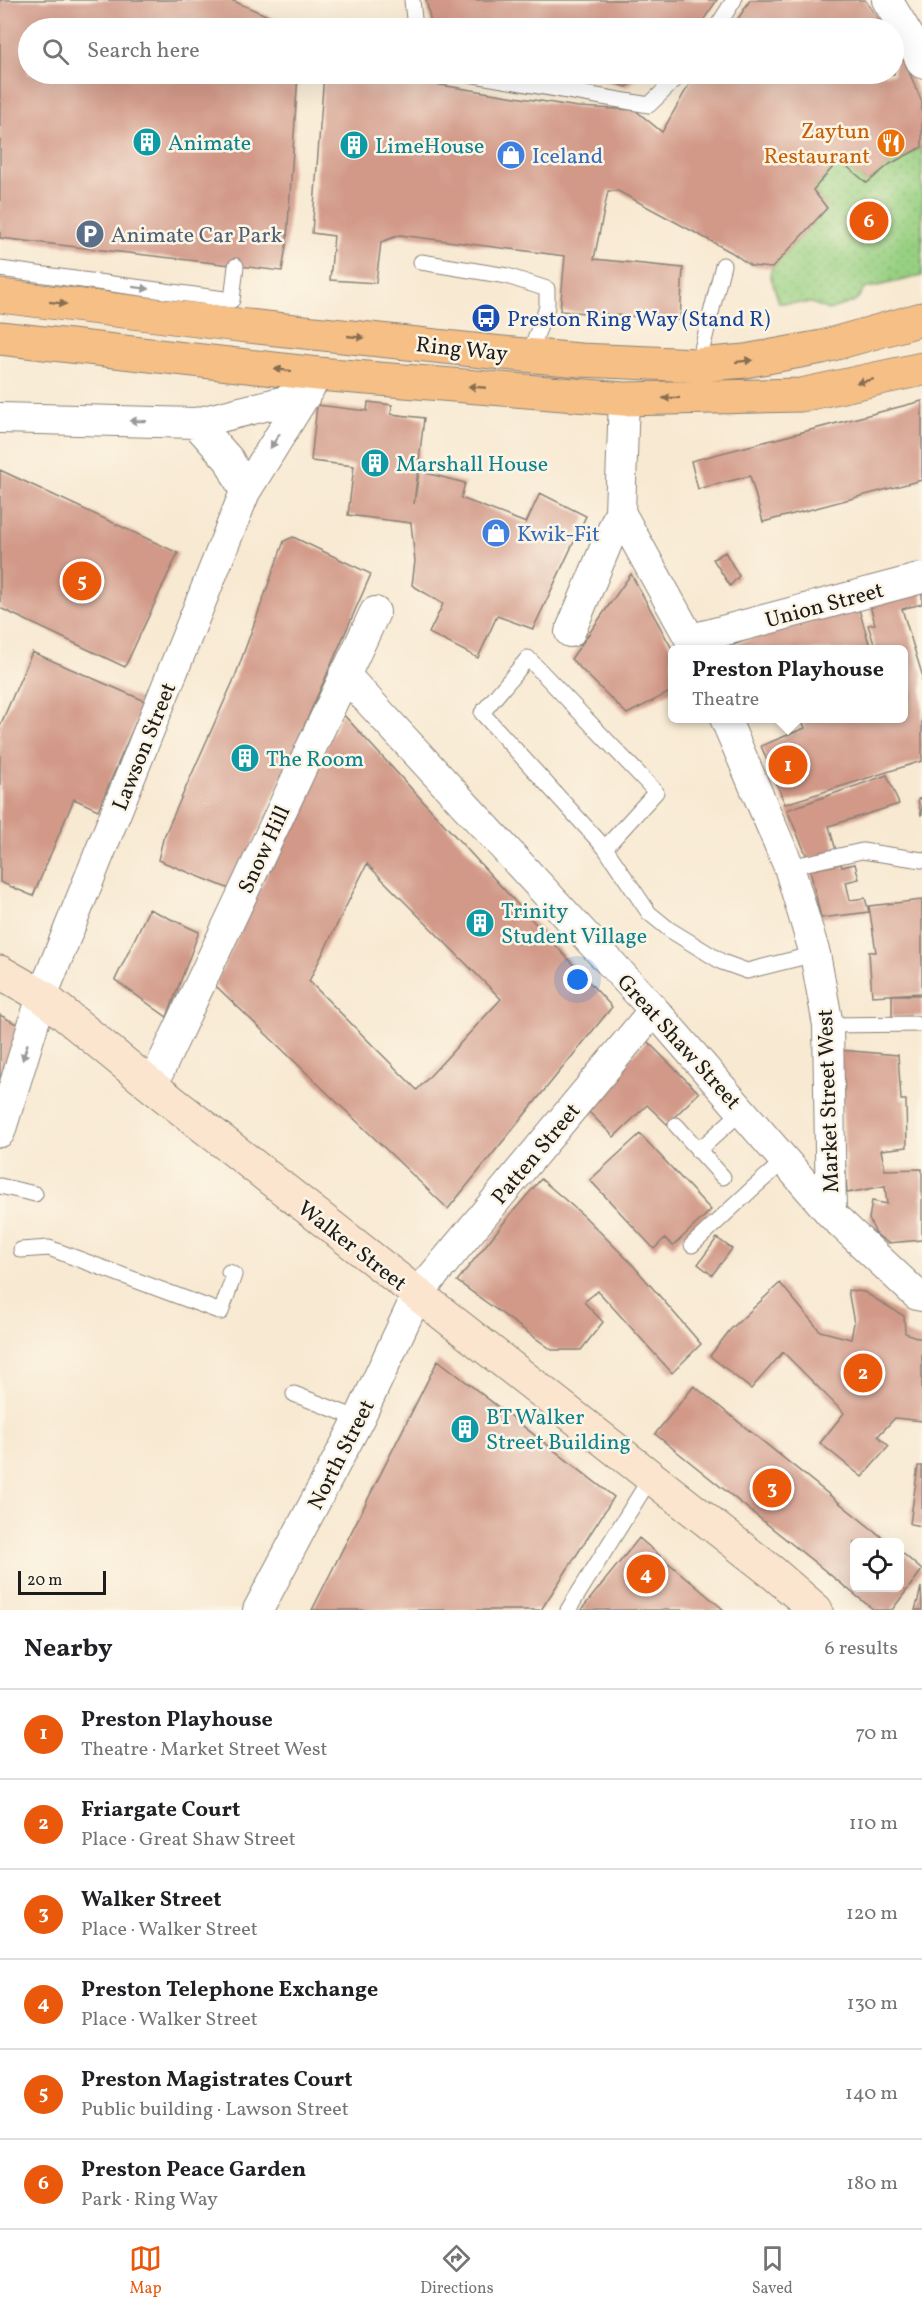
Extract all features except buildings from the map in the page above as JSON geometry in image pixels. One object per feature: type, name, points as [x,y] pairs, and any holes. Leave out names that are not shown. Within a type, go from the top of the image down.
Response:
[{"type":"highway","name":"Ring Way","points":[[0,296],[238,325],[529,355],[580,360],[698,365],[745,361],[822,347],[922,320]]},
{"type":"highway","name":"Ring Way","points":[[0,338],[311,385],[624,399],[801,395],[922,369]]},
{"type":"street","points":[[887,0],[898,18]]},
{"type":"street","points":[[904,28],[922,63]]},
{"type":"street","points":[[0,418],[196,423],[311,385]]},
{"type":"street","name":"Lawson Street","points":[[0,1132],[42,996],[245,492],[311,385]]},
{"type":"street","points":[[570,632],[620,512],[624,399]]},
{"type":"street","points":[[196,423],[229,460],[245,492]]},
{"type":"street","points":[[620,512],[694,644]]},
{"type":"street","name":"Union Street","points":[[694,644],[922,578]]},
{"type":"street","name":"Snow Hill","points":[[152,1086],[375,612]]},
{"type":"street","name":"Great Shaw Street","points":[[344,674],[654,1010],[831,1214],[917,1295],[922,1296]]},
{"type":"street","name":"Market Street West","points":[[728,723],[789,867],[815,954],[828,1024],[831,1214]]},
{"type":"street","name":"Walker Street","points":[[0,972],[42,996],[152,1086],[771,1571],[816,1610]]},
{"type":"street","name":"Patten Street","points":[[417,1295],[654,1010]]},
{"type":"street","name":"North Street","points":[[258,1610],[359,1419],[417,1295]]},
{"type":"lane","points":[[412,0],[414,18]]},
{"type":"lane","points":[[722,18],[734,0]]},
{"type":"lane","points":[[524,84],[649,105],[671,84]]},
{"type":"lane","points":[[421,262],[507,276],[547,289],[548,307],[529,355]]},
{"type":"lane","points":[[698,365],[723,265]]},
{"type":"lane","points":[[0,269],[232,300],[236,266]]},
{"type":"lane","points":[[605,848],[656,792],[528,658],[482,713],[605,848],[649,913],[670,930],[722,962],[747,971],[815,954]]},
{"type":"lane","points":[[789,867],[862,851],[922,860]]},
{"type":"lane","points":[[828,1024],[922,1024]]},
{"type":"lane","points":[[698,1151],[742,1111]]},
{"type":"lane","points":[[676,1125],[723,1177]]},
{"type":"lane","points":[[692,1245],[785,1160]]},
{"type":"lane","points":[[0,1186],[35,1194]]},
{"type":"lane","points":[[21,1250],[49,1248],[221,1312],[234,1275],[229,1272]]},
{"type":"lane","points":[[294,1394],[359,1419]]},
{"type":"lane","points":[[568,1610],[651,1477]]},
{"type":"green space","points":[[922,147],[922,276],[864,289],[856,301],[828,310],[812,303],[779,303],[770,274],[772,268],[826,208],[813,190],[839,160],[867,183],[890,164]]},
{"type":"place","name":"Animate","points":[[147,142]]},
{"type":"place","name":"Zaytun Restaurant","points":[[891,143]]},
{"type":"place","name":"LimeHouse","points":[[354,145]]},
{"type":"place","name":"Iceland","points":[[511,155]]},
{"type":"place","name":"Preston Peace Garden","points":[[869,221]]},
{"type":"place","name":"Animate Car Park","points":[[90,234]]},
{"type":"place","name":"Preston Ring Way (Stand R)","points":[[486,318]]},
{"type":"place","name":"Marshall House","points":[[375,463]]},
{"type":"place","name":"Kwik-Fit","points":[[496,533]]},
{"type":"place","name":"Preston Magistrates Court","points":[[82,581]]},
{"type":"place","name":"The Room","points":[[245,758]]},
{"type":"place","name":"Preston Playhouse","points":[[788,765]]},
{"type":"place","name":"Trinity Student Village","points":[[480,923]]},
{"type":"place","name":"Friargate Court","points":[[863,1373]]},
{"type":"place","name":"BT Walker Street Building","points":[[465,1429]]},
{"type":"place","name":"Walker Street","points":[[772,1488]]},
{"type":"place","name":"Preston Telephone Exchange","points":[[646,1574]]}]
